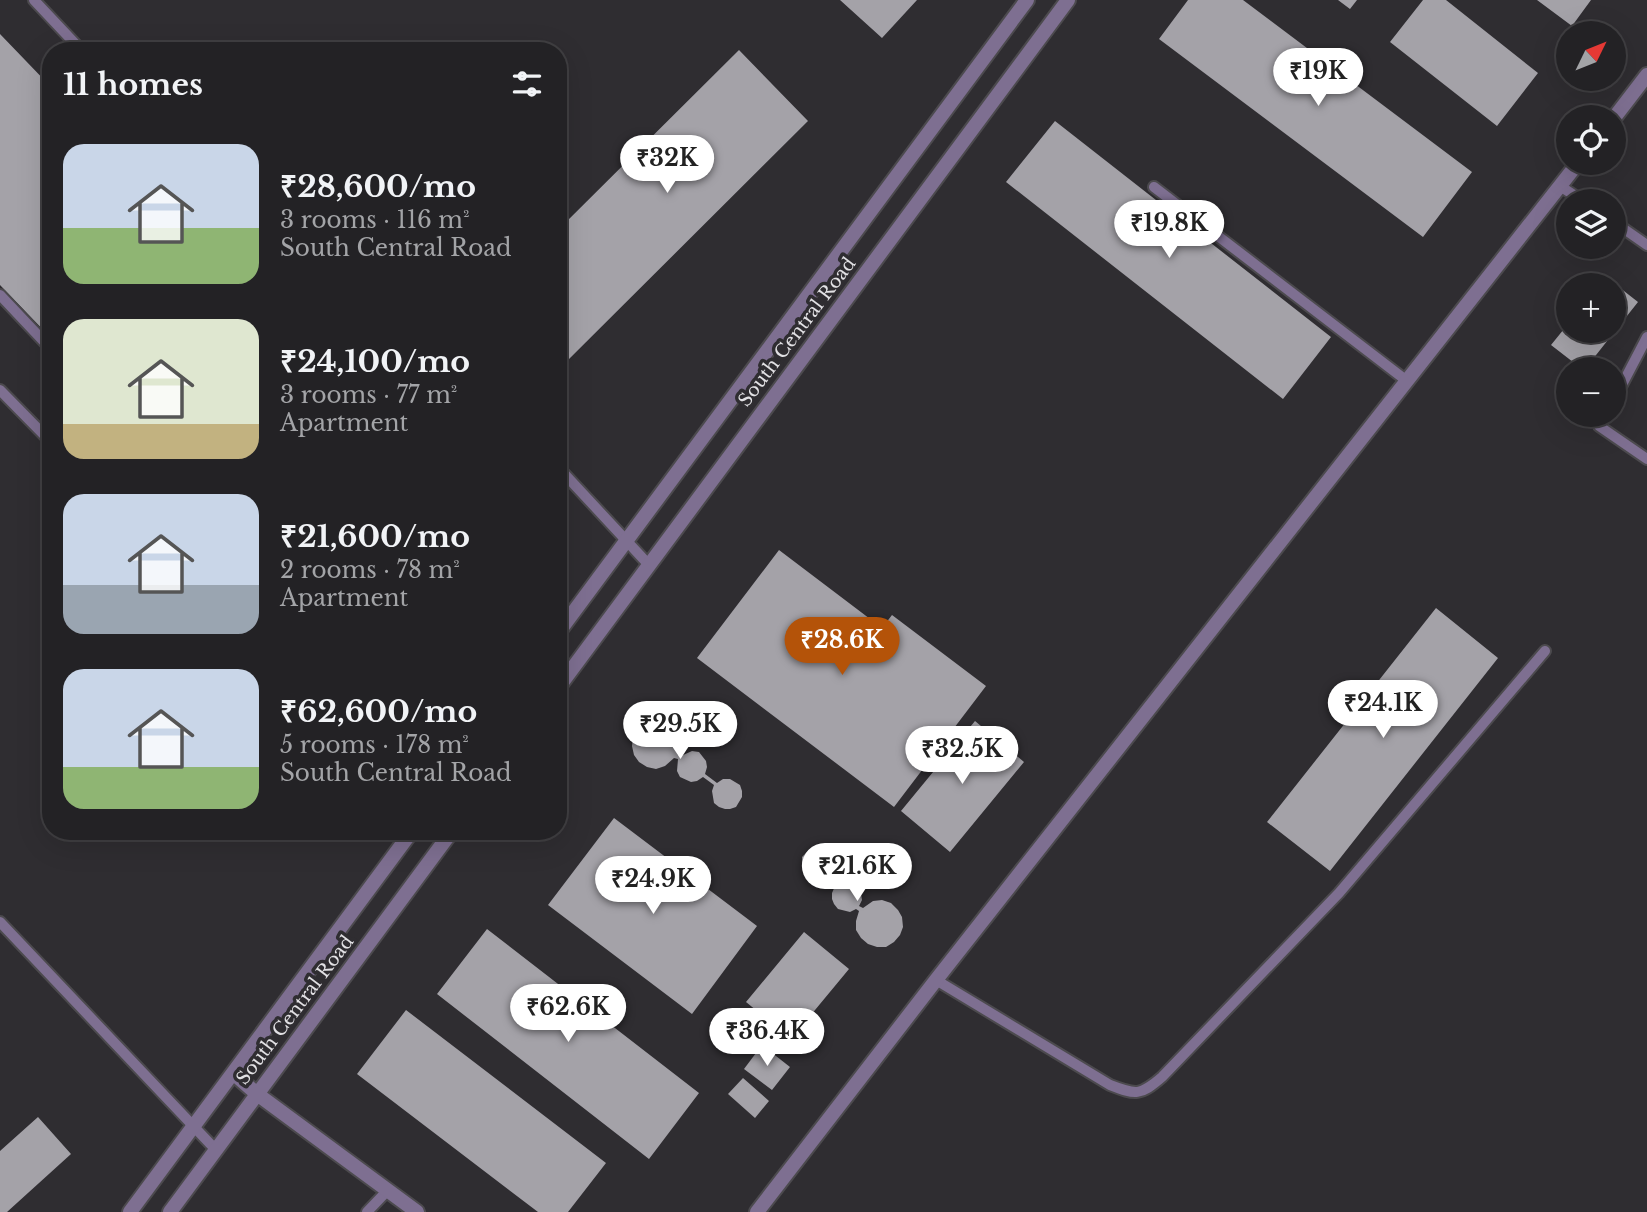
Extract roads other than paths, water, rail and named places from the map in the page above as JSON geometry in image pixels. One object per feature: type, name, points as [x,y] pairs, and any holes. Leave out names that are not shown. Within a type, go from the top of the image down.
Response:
[{"type":"street","name":"South Central Road","points":[[567,622],[1027,0]]},
{"type":"street","name":"South Central Road","points":[[567,676],[1068,0]]},
{"type":"street","points":[[1624,105],[1647,75]]},
{"type":"street","points":[[757,1212],[1569,175]]},
{"type":"street","name":"South Central Road","points":[[130,1212],[405,840]]},
{"type":"street","name":"South Central Road","points":[[170,1212],[445,840]]},
{"type":"street","points":[[233,1073],[257,1094],[417,1212]]},
{"type":"lane","points":[[34,0],[74,42]]},
{"type":"lane","points":[[1560,186],[1565,189]]},
{"type":"lane","points":[[1154,187],[1407,381]]},
{"type":"lane","points":[[1626,230],[1647,245]]},
{"type":"lane","points":[[0,295],[42,339]]},
{"type":"lane","points":[[1626,377],[1647,337]]},
{"type":"lane","points":[[0,390],[42,433]]},
{"type":"lane","points":[[1601,427],[1647,459]]},
{"type":"lane","points":[[567,477],[649,565]]},
{"type":"lane","points":[[936,980],[1110,1085],[1130,1093],[1147,1090],[1339,893],[1545,651]]},
{"type":"lane","points":[[0,922],[216,1150]]},
{"type":"lane","points":[[0,942],[10,932]]},
{"type":"lane","points":[[367,1212],[387,1190]]}]
